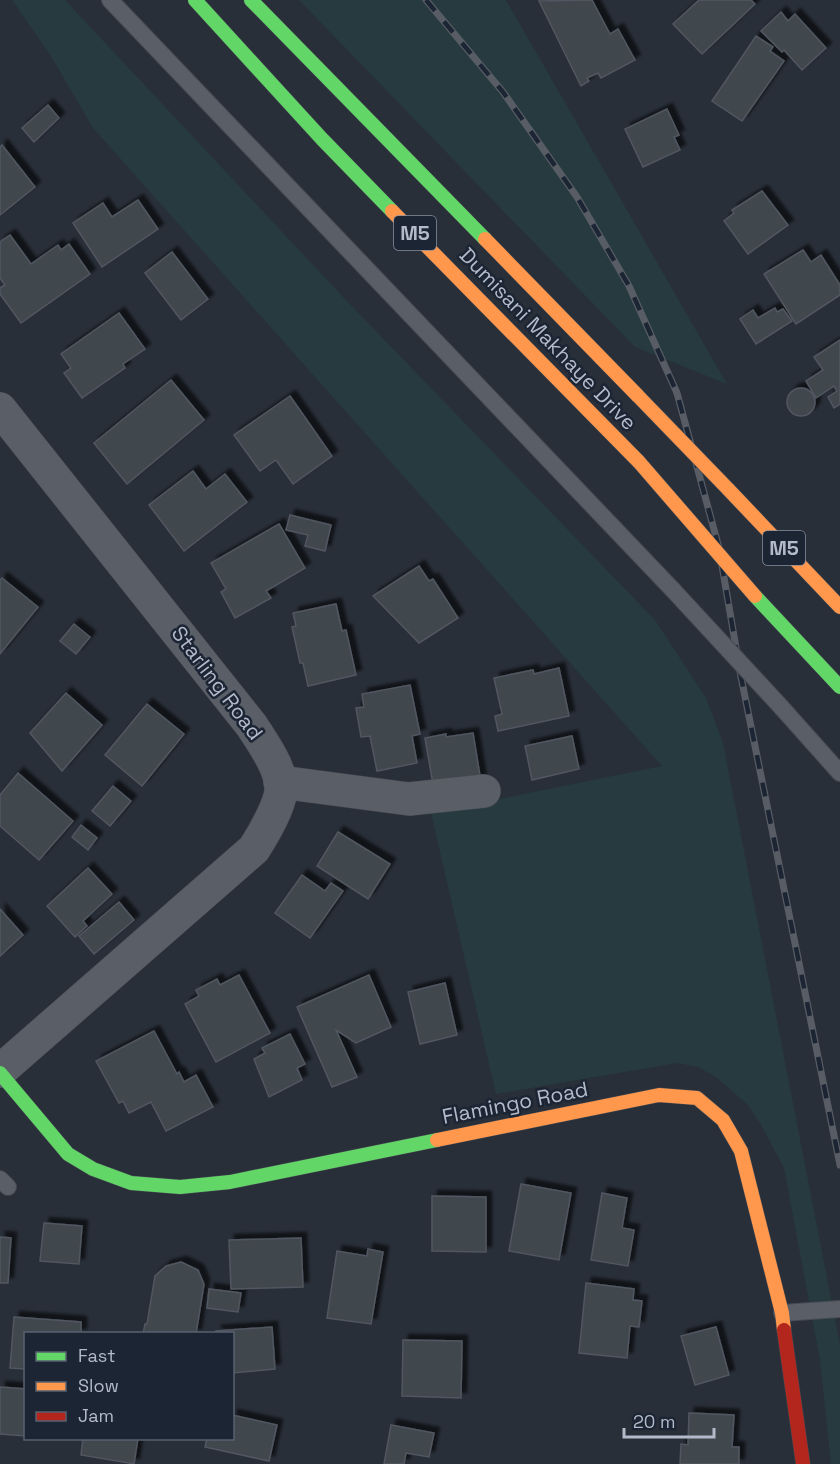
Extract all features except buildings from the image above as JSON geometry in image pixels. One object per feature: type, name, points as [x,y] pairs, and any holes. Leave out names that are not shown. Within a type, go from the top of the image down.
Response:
[{"type":"main road","name":"Dumisani Makhaye Drive","points":[[195,0],[322,139],[639,462],[755,596],[840,687]]},
{"type":"main road","name":"Dumisani Makhaye Drive","points":[[251,0],[638,396],[840,607]]},
{"type":"main road","name":"Flamingo Road","points":[[0,1072],[68,1154],[93,1168],[131,1183],[180,1186],[230,1182],[659,1095],[697,1098],[723,1120],[741,1151],[782,1313],[803,1464]]},
{"type":"street","name":"Starling Road","points":[[0,409],[252,726],[271,758],[280,782]]},
{"type":"street","points":[[0,1072],[255,849],[270,824],[281,786],[280,782],[409,799],[484,791]]},
{"type":"lane","points":[[110,0],[673,590],[840,773]]},
{"type":"lane","points":[[782,1313],[840,1309]]},
{"type":"shaded area","points":[[12,0],[65,0],[344,298],[655,620],[706,698],[723,743],[840,1345],[840,1464],[831,1464],[820,1360],[784,1168],[748,1105],[716,1077],[698,1067],[677,1063],[496,1094],[431,813],[662,766],[93,128],[51,56]]},
{"type":"shaded area","points":[[299,0],[506,0],[727,384],[635,347]]},
{"type":"railway","points":[[426,0],[503,92],[577,197],[629,286],[677,393],[719,548],[741,677],[840,1165]]},
{"type":"traffic: fast","points":[[195,0],[322,139],[392,211]]},
{"type":"traffic: fast","points":[[251,0],[485,239]]},
{"type":"traffic: fast","points":[[755,596],[840,687]]},
{"type":"traffic: fast","points":[[0,1073],[68,1154],[93,1169],[131,1183],[180,1187],[230,1182],[437,1140]]},
{"type":"traffic: slow","points":[[392,211],[639,462]]},
{"type":"traffic: slow","points":[[485,239],[638,396]]},
{"type":"traffic: slow","points":[[638,396],[728,489]]},
{"type":"traffic: slow","points":[[639,462],[755,596]]},
{"type":"traffic: slow","points":[[728,489],[840,607]]},
{"type":"traffic: slow","points":[[437,1140],[659,1095],[697,1098],[723,1120],[741,1151],[782,1313],[784,1330]]},
{"type":"traffic: jam","points":[[784,1330],[803,1464]]}]
